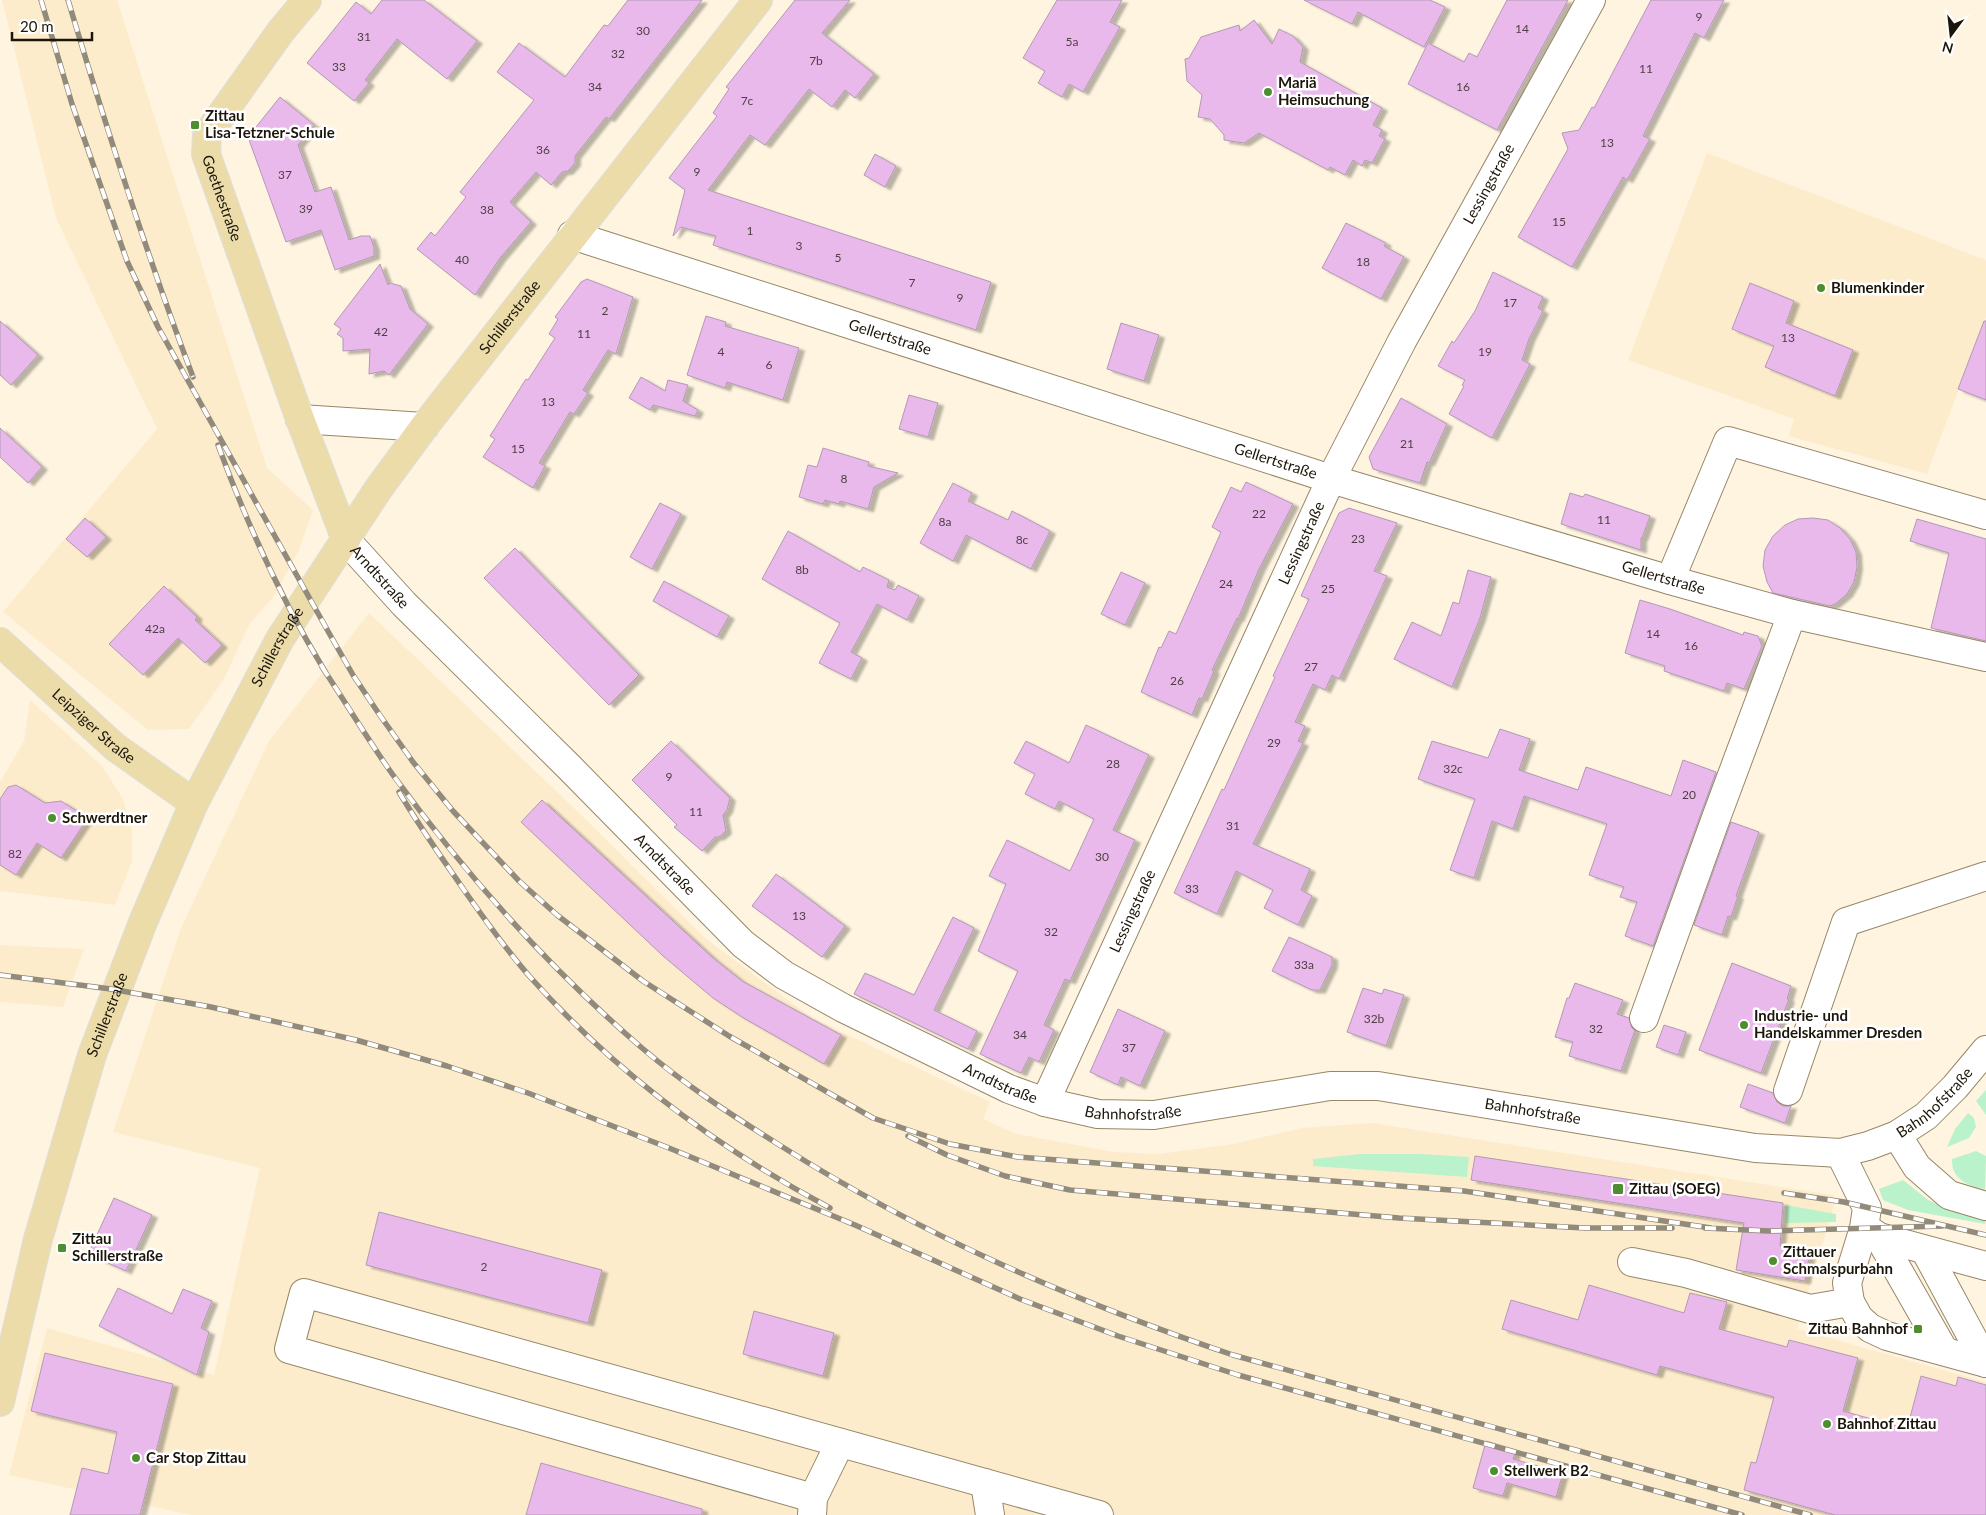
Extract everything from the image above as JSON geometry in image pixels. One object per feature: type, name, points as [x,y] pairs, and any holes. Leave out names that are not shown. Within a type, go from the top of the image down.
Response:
[{"type":"main road","name":"Goethestraße","points":[[307,0],[281,31],[207,135],[206,154],[300,419],[346,540]]},
{"type":"main road","name":"Schillerstraße","points":[[0,1402],[40,1232],[92,1055],[143,922],[194,803],[280,639],[379,488],[424,427],[572,235],[758,0]]},
{"type":"main road","name":"Leipziger Straße","points":[[0,642],[115,748],[194,803]]},
{"type":"street","name":"Lessingstraße","points":[[1045,1102],[1331,479],[1402,341],[1590,0]]},
{"type":"street","name":"Gellertstraße","points":[[572,235],[1331,479],[1670,580],[1792,614],[1986,657]]},
{"type":"street","points":[[300,419],[424,427]]},
{"type":"street","points":[[1670,580],[1728,441],[1986,514]]},
{"type":"street","name":"Arndtstraße","points":[[346,540],[404,604],[570,768],[743,944],[784,975],[843,1008],[1009,1089],[1045,1102]]},
{"type":"street","points":[[1644,1018],[1792,614]]},
{"type":"street","points":[[1788,1091],[1846,922],[1986,876]]},
{"type":"street","name":"Bahnhofstraße","points":[[1045,1102],[1098,1114],[1154,1115],[1330,1086],[1378,1086],[1755,1148],[1840,1153],[1868,1146],[1897,1135],[1926,1116],[1986,1050]]},
{"type":"street","points":[[1897,1135],[1918,1167],[1949,1196],[1986,1206]]},
{"type":"street","points":[[1840,1153],[1867,1208],[1872,1232],[1944,1352]]},
{"type":"street","points":[[1872,1232],[1925,1250],[1986,1267]]},
{"type":"street","points":[[1872,1232],[1847,1283],[1850,1302],[1859,1318],[1870,1328],[1886,1336],[1986,1363]]},
{"type":"street","points":[[1925,1250],[1986,1363]]},
{"type":"street","points":[[1632,1262],[1686,1273],[1810,1309],[1850,1302]]},
{"type":"street","points":[[840,1443],[813,1506],[289,1349],[304,1293],[1100,1515]]},
{"type":"street","points":[[985,1483],[990,1515]]},
{"type":"shaded area","points":[[2,0],[117,0],[267,468],[313,510],[299,550],[272,599],[250,623],[224,679],[189,729],[148,730],[3,612],[157,429],[56,218]]},
{"type":"shaded area","name":"Blumenkinder","points":[[1707,153],[1986,260],[1986,317],[1927,474],[1789,436],[1794,419],[1628,360]]},
{"type":"shaded area","points":[[369,613],[574,808],[706,939],[812,1018],[990,1102],[983,1119],[1017,1134],[1114,1152],[1159,1154],[1233,1144],[1303,1128],[1372,1123],[1833,1195],[1836,1199],[1797,1329],[1986,1382],[1986,1515],[191,1515],[9,1475],[47,1328],[214,1375],[260,1168],[113,1132],[181,928],[269,741]]},
{"type":"shaded area","points":[[30,700],[102,766],[123,799],[132,830],[132,861],[115,905],[0,891],[0,782],[24,741]]},
{"type":"shaded area","points":[[0,945],[84,949],[63,1007],[0,1002]]},
{"type":"green space","points":[[1986,1090],[1986,1115],[1976,1101]]},
{"type":"green space","points":[[1968,1113],[1974,1118],[1976,1127],[1969,1138],[1947,1147],[1955,1129]]},
{"type":"green space","points":[[1976,1151],[1986,1156],[1985,1189],[1973,1186],[1962,1180],[1954,1172],[1952,1166],[1952,1159]]},
{"type":"green space","points":[[1360,1154],[1421,1154],[1469,1157],[1467,1177],[1313,1166],[1313,1159]]},
{"type":"green space","points":[[1903,1180],[1928,1200],[1949,1209],[1986,1220],[1985,1224],[1908,1210],[1883,1200],[1879,1189]]},
{"type":"green space","points":[[1786,1205],[1836,1214],[1836,1222],[1786,1223]]},
{"type":"building","points":[[382,0],[424,0],[477,41],[447,79],[397,39],[365,80],[369,83],[354,101],[307,63],[356,2],[371,14]]},
{"type":"building","points":[[628,0],[702,0],[609,119],[606,117],[575,156],[575,163],[568,171],[562,172],[551,185],[536,172],[510,202],[531,222],[500,258],[475,295],[417,249],[431,232],[435,236],[466,197],[460,192],[534,100],[497,72],[519,43],[565,77],[604,25],[608,26]]},
{"type":"building","points":[[795,0],[850,0],[822,33],[874,74],[855,98],[845,90],[832,107],[809,89],[765,145],[750,135],[708,190],[991,282],[976,330],[713,245],[716,236],[681,227],[673,236],[685,190],[669,178],[717,116],[713,113],[729,89],[726,87]]},
{"type":"building","points":[[1057,0],[1122,0],[1110,22],[1120,27],[1083,92],[1069,84],[1062,97],[1038,83],[1045,71],[1023,58]]},
{"type":"building","points":[[1304,0],[1430,0],[1445,7],[1424,47],[1358,12],[1352,24]]},
{"type":"building","points":[[1507,0],[1568,0],[1497,130],[1408,84],[1428,43],[1464,62],[1469,53],[1477,57]]},
{"type":"building","points":[[1651,0],[1724,0],[1704,38],[1695,33],[1643,136],[1650,139],[1627,180],[1623,177],[1572,267],[1518,237],[1568,149],[1562,133],[1579,130],[1592,107],[1594,108]]},
{"type":"building","name":"Mariä Heimsuchung","points":[[1254,20],[1272,44],[1279,29],[1293,36],[1303,47],[1300,62],[1382,108],[1373,125],[1382,130],[1379,136],[1385,139],[1372,163],[1365,160],[1362,166],[1353,160],[1345,175],[1330,167],[1328,170],[1259,133],[1244,143],[1224,140],[1224,135],[1210,119],[1198,117],[1202,95],[1187,81],[1185,59],[1189,58],[1201,37],[1239,25],[1240,31]]},
{"type":"building","points":[[280,97],[314,125],[298,145],[315,192],[331,187],[349,240],[361,236],[370,236],[374,247],[374,256],[335,270],[321,230],[286,242],[248,137]]},
{"type":"building","points":[[875,154],[896,166],[885,187],[864,175]]},
{"type":"building","points":[[1346,223],[1386,243],[1384,246],[1404,257],[1381,299],[1322,268]]},
{"type":"building","points":[[380,264],[388,285],[390,283],[401,286],[410,309],[428,324],[389,375],[384,371],[369,374],[370,349],[343,351],[343,338],[337,334],[341,329],[334,324]]},
{"type":"building","points":[[1493,272],[1543,297],[1538,308],[1543,311],[1529,339],[1522,360],[1530,364],[1492,438],[1449,414],[1464,386],[1462,385],[1465,380],[1438,366],[1452,341],[1454,343],[1475,311]]},
{"type":"building","points":[[587,279],[633,297],[616,354],[608,350],[583,390],[588,393],[574,414],[570,412],[539,463],[545,466],[533,488],[483,457],[495,439],[490,436],[526,379],[528,380],[555,338],[549,334],[558,319],[555,317],[581,282]]},
{"type":"building","points":[[1750,283],[1794,301],[1786,323],[1853,350],[1835,396],[1765,367],[1774,346],[1732,329]]},
{"type":"building","points":[[706,316],[726,322],[725,326],[799,348],[783,400],[727,382],[725,388],[687,375]]},
{"type":"building","points":[[0,321],[38,355],[11,385],[0,375]]},
{"type":"building","points":[[1984,321],[1986,321],[1986,400],[1958,389]]},
{"type":"building","points":[[1121,323],[1159,335],[1144,381],[1107,369]]},
{"type":"building","points":[[641,377],[665,391],[668,380],[688,385],[683,401],[698,410],[695,416],[653,405],[650,410],[629,398]]},
{"type":"building","points":[[909,395],[938,403],[928,437],[899,429]]},
{"type":"building","points":[[1401,398],[1447,424],[1429,463],[1427,462],[1420,483],[1373,469],[1369,457]]},
{"type":"building","points":[[0,428],[42,467],[28,483],[0,457]]},
{"type":"building","points":[[823,448],[869,462],[868,466],[898,473],[874,487],[868,509],[840,501],[839,504],[825,500],[823,504],[799,497],[808,465],[817,467]]},
{"type":"building","points":[[1246,482],[1293,504],[1259,569],[1238,619],[1212,670],[1214,671],[1202,699],[1199,698],[1192,715],[1141,692],[1159,647],[1161,648],[1169,631],[1176,634],[1221,532],[1212,527],[1231,487],[1241,492]]},
{"type":"building","points":[[953,483],[972,493],[968,501],[1008,520],[1012,511],[1050,531],[1031,569],[966,535],[953,561],[920,543]]},
{"type":"building","points":[[1570,493],[1583,497],[1585,494],[1650,516],[1641,538],[1641,550],[1561,524]]},
{"type":"building","points":[[660,503],[681,514],[652,569],[630,557]]},
{"type":"building","points":[[1349,508],[1397,523],[1374,571],[1387,576],[1339,679],[1332,675],[1325,690],[1313,684],[1295,722],[1305,726],[1298,741],[1303,743],[1253,844],[1310,869],[1301,890],[1312,896],[1298,925],[1264,908],[1273,890],[1236,871],[1217,914],[1174,893],[1222,789],[1224,790],[1275,677],[1273,676],[1309,599],[1301,596],[1319,556],[1339,513]]},
{"type":"building","points":[[85,518],[106,537],[87,557],[66,539]]},
{"type":"building","points":[[1798,519],[1828,520],[1840,528],[1850,539],[1856,552],[1857,567],[1854,582],[1847,594],[1830,606],[1773,593],[1767,582],[1763,566],[1765,550],[1773,536],[1785,525]]},
{"type":"building","points":[[1917,519],[1986,539],[1986,641],[1931,628],[1949,553],[1910,541]]},
{"type":"building","points":[[788,531],[860,572],[863,567],[889,580],[887,587],[895,590],[898,585],[919,596],[907,620],[877,604],[851,652],[862,658],[851,679],[819,663],[840,623],[762,579]]},
{"type":"building","points":[[515,548],[639,675],[609,705],[484,578]]},
{"type":"building","points":[[1468,570],[1491,577],[1480,618],[1452,687],[1394,659],[1412,622],[1441,636],[1453,602],[1459,604]]},
{"type":"building","points":[[1121,572],[1145,583],[1125,625],[1101,614]]},
{"type":"building","points":[[664,581],[729,616],[717,637],[653,601]]},
{"type":"building","points":[[164,586],[197,617],[195,620],[222,645],[205,663],[178,638],[143,675],[109,644]]},
{"type":"building","points":[[1640,600],[1743,635],[1744,632],[1758,636],[1762,646],[1744,689],[1727,683],[1724,691],[1664,671],[1665,666],[1625,653]]},
{"type":"building","points":[[1086,725],[1149,755],[1113,830],[1135,840],[1070,981],[1065,979],[1044,1025],[1054,1030],[1039,1062],[1029,1057],[1021,1073],[980,1054],[1018,971],[978,951],[1006,884],[989,876],[1007,840],[1070,871],[1094,819],[1059,801],[1055,809],[1025,794],[1035,774],[1014,763],[1026,741],[1069,763]]},
{"type":"building","points":[[1500,729],[1530,739],[1519,770],[1578,790],[1586,767],[1671,796],[1683,760],[1716,772],[1653,946],[1625,936],[1637,902],[1620,897],[1624,887],[1589,875],[1607,824],[1524,796],[1513,829],[1492,821],[1474,878],[1450,870],[1475,799],[1418,779],[1432,741],[1488,758]]},
{"type":"building","points":[[671,741],[730,798],[727,810],[723,815],[726,831],[719,837],[715,837],[702,851],[674,827],[677,825],[632,780]]},
{"type":"building","name":"Schwerdtner","points":[[16,785],[45,803],[61,801],[88,818],[61,858],[37,843],[16,875],[0,865],[0,799],[8,787]]},
{"type":"building","points":[[542,800],[713,958],[742,981],[841,1035],[824,1064],[742,1017],[713,998],[662,955],[521,822]]},
{"type":"building","points":[[1731,822],[1759,832],[1736,896],[1738,896],[1731,917],[1728,916],[1722,935],[1694,925]]},
{"type":"building","points":[[776,874],[845,926],[822,957],[752,906]]},
{"type":"building","points":[[953,917],[974,928],[934,1010],[977,1031],[968,1049],[854,994],[865,973],[914,995]]},
{"type":"building","points":[[1289,937],[1332,957],[1332,965],[1320,990],[1312,990],[1272,971]]},
{"type":"building","name":"Industrie- und Handelskammer Dresden","points":[[1732,963],[1791,986],[1787,999],[1789,999],[1761,1073],[1699,1050]]},
{"type":"building","points":[[1575,983],[1623,1000],[1617,1014],[1629,1018],[1632,1028],[1635,1030],[1621,1071],[1569,1056],[1573,1042],[1555,1037],[1567,998],[1569,998]]},
{"type":"building","points":[[1363,988],[1382,994],[1384,989],[1404,995],[1386,1046],[1347,1032]]},
{"type":"building","points":[[1118,1009],[1165,1031],[1140,1086],[1121,1077],[1118,1085],[1090,1072]]},
{"type":"building","points":[[1664,1025],[1686,1032],[1678,1055],[1656,1047]]},
{"type":"building","points":[[1748,1084],[1773,1093],[1777,1102],[1783,1106],[1791,1106],[1785,1123],[1740,1107]]},
{"type":"building","points":[[1475,1156],[1783,1203],[1780,1246],[1810,1251],[1805,1281],[1736,1270],[1744,1223],[1471,1180]]},
{"type":"building","points":[[114,1198],[152,1215],[126,1271],[88,1254]]},
{"type":"building","points":[[379,1212],[602,1270],[588,1323],[366,1265]]},
{"type":"building","points":[[1589,1285],[1684,1313],[1690,1293],[1727,1302],[1719,1329],[1787,1347],[1789,1340],[1858,1358],[1843,1411],[1907,1429],[1921,1376],[1956,1386],[1958,1377],[1986,1385],[1986,1515],[1835,1515],[1744,1490],[1751,1462],[1756,1463],[1774,1397],[1660,1366],[1657,1375],[1502,1329],[1511,1300],[1578,1320]]},
{"type":"building","points":[[118,1288],[172,1314],[183,1289],[212,1301],[201,1328],[209,1332],[197,1375],[99,1326]]},
{"type":"building","points":[[754,1311],[834,1333],[823,1376],[743,1354]]},
{"type":"building","points":[[45,1353],[173,1384],[140,1515],[70,1515],[82,1468],[108,1474],[117,1432],[31,1411]]},
{"type":"building","points":[[1486,1441],[1516,1450],[1513,1459],[1563,1473],[1556,1497],[1507,1483],[1503,1496],[1473,1488]]},
{"type":"building","points":[[541,1463],[702,1509],[702,1515],[526,1515]]},
{"type":"railway","points":[[41,0],[72,104],[127,261],[158,327],[353,675],[413,762],[453,811],[519,881],[557,915],[643,981],[729,1036],[873,1118],[950,1144],[1018,1157],[1464,1191],[1711,1228]]},
{"type":"railway","points":[[68,0],[127,190],[193,377]]},
{"type":"railway","points":[[218,445],[266,562],[326,673]]},
{"type":"railway","points":[[322,667],[393,775],[449,848],[510,919],[574,985],[607,1017],[675,1075],[745,1123],[835,1179],[889,1209],[1001,1264],[1115,1312],[1233,1355],[1810,1515]]},
{"type":"railway","points":[[399,792],[431,842],[513,957],[564,1013],[598,1046],[633,1077],[709,1134],[788,1185],[830,1208]]},
{"type":"railway","points":[[0,975],[111,989],[211,1007],[356,1040],[447,1066],[528,1093],[669,1148],[855,1225],[1020,1299],[1118,1336],[1238,1375],[1742,1515]]},
{"type":"railway","points":[[908,1136],[947,1155],[1005,1176],[1070,1190],[1399,1218],[1585,1228],[1672,1228]]},
{"type":"railway","points":[[1784,1193],[1844,1202],[1986,1235]]},
{"type":"railway","points":[[1705,1228],[1769,1231],[1942,1226]]},
{"type":"place","name":"Mariä Heimsuchung","points":[[1268,92]]},
{"type":"place","name":"Zittau Lisa-Tetzner-Schule","points":[[195,125]]},
{"type":"place","name":"Blumenkinder","points":[[1821,288]]},
{"type":"place","name":"Schwerdtner","points":[[52,818]]},
{"type":"place","name":"Industrie- und Handelskammer Dresden","points":[[1744,1025]]},
{"type":"place","name":"Zittau (SOEG)","points":[[1618,1189]]},
{"type":"place","name":"Zittau Schillerstraße","points":[[62,1248]]},
{"type":"place","name":"Zittauer Schmalspurbahn","points":[[1773,1261]]},
{"type":"place","name":"Zittau Bahnhof","points":[[1918,1329]]},
{"type":"place","name":"Bahnhof Zittau","points":[[1827,1424]]},
{"type":"place","name":"Car Stop Zittau","points":[[136,1458]]},
{"type":"place","name":"Stellwerk B2","points":[[1494,1471]]}]
